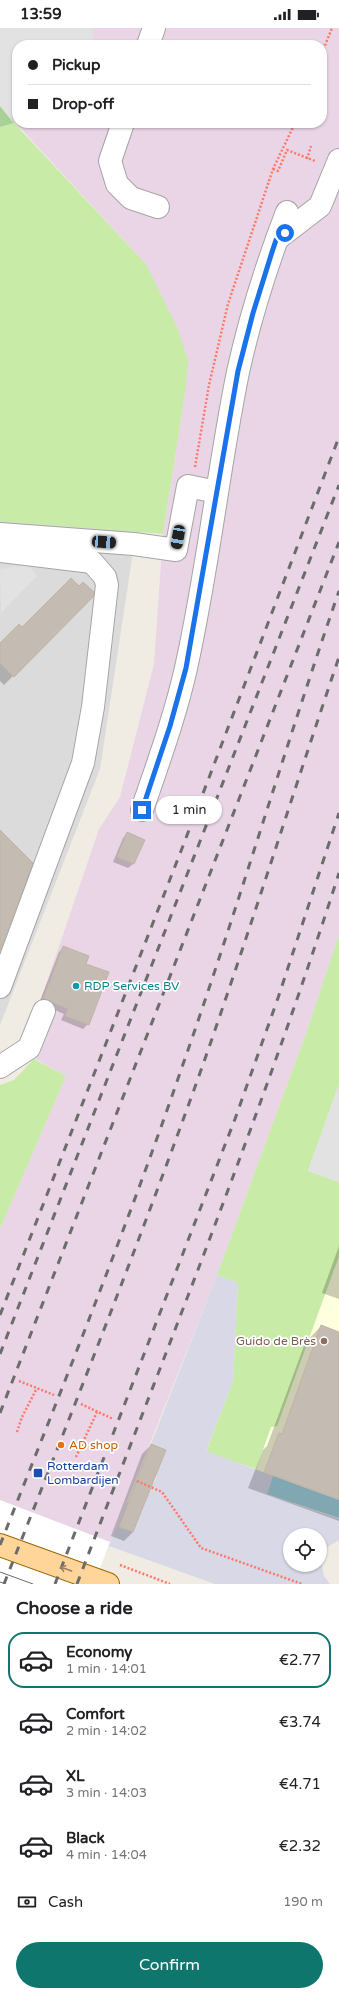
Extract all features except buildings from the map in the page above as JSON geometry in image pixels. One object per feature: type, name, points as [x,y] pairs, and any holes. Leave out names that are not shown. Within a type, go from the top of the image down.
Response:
[{"type":"main road","points":[[0,1545],[108,1584]]},
{"type":"lane","points":[[150,40],[154,28]]},
{"type":"lane","points":[[121,128],[110,161],[117,184],[131,198],[158,207]]},
{"type":"lane","points":[[276,240],[320,206],[329,161]]},
{"type":"lane","points":[[142,810],[170,726],[186,668],[232,406],[245,341],[276,240],[287,212]]},
{"type":"lane","points":[[0,534],[134,544],[176,550],[188,486],[217,492]]},
{"type":"lane","points":[[0,551],[92,562],[105,577],[107,585],[93,707],[83,763],[0,987]]},
{"type":"lane","points":[[0,1067],[29,1048],[44,1011]]},
{"type":"path","points":[[327,40],[332,28]]},
{"type":"path","points":[[307,158],[311,146]]},
{"type":"path","points":[[274,169],[278,171],[287,150],[307,158],[329,161]]},
{"type":"path","points":[[19,1381],[54,1395]]},
{"type":"path","points":[[16,1432],[37,1388]]},
{"type":"path","points":[[80,1404],[113,1419]]},
{"type":"path","points":[[76,1457],[97,1412]]},
{"type":"path","points":[[137,1481],[162,1492],[201,1548],[302,1584]]},
{"type":"shaded area","points":[[0,28],[339,28],[339,935],[308,1028],[217,1275],[109,1546],[0,1584],[0,1229],[66,1076],[23,1052],[99,829],[120,797],[154,664],[163,534],[185,393],[146,264],[20,128],[327,128],[327,40],[12,40],[12,119],[0,106]]},
{"type":"shaded area","points":[[0,28],[92,28],[93,40],[12,40],[12,121],[0,106]]},
{"type":"shaded area","points":[[0,508],[134,521],[133,552],[100,769],[0,1025]]},
{"type":"shaded area","points":[[28,565],[37,576],[1,613],[0,569]]},
{"type":"shaded area","points":[[339,1084],[339,1182],[308,1171]]},
{"type":"shaded area","name":"Guido de Brès","points":[[339,1256],[339,1500],[256,1469],[271,1427],[277,1426]]},
{"type":"shaded area","points":[[217,1275],[238,1283],[233,1381],[206,1451],[273,1476],[267,1494],[339,1519],[339,1540],[329,1546],[327,1550],[327,1528],[283,1528],[283,1572],[323,1572],[324,1576],[330,1584],[215,1584],[109,1546],[127,1502],[143,1508],[152,1482],[154,1483],[157,1476],[155,1475],[166,1450],[151,1444]]},
{"type":"green space","points":[[0,106],[12,121],[12,124],[0,127]]},
{"type":"green space","points":[[12,124],[12,128],[19,128],[146,264],[177,327],[188,360],[185,393],[163,534],[0,521],[0,127]]},
{"type":"green space","points":[[339,935],[339,1084],[308,1171],[339,1182],[339,1256],[277,1426],[271,1427],[256,1469],[206,1452],[233,1381],[238,1283],[217,1275],[308,1028]]},
{"type":"green space","points":[[34,1059],[66,1076],[0,1229],[0,1085],[14,1080]]},
{"type":"water","points":[[273,1476],[339,1500],[339,1518],[267,1494]]},
{"type":"pier","points":[[0,1500],[110,1542],[94,1584],[0,1584]]},
{"type":"tram line","points":[[0,1572],[33,1584]]},
{"type":"tram line","points":[[0,1582],[6,1584]]},
{"type":"railway","points":[[0,1315],[181,851],[339,437]]},
{"type":"railway","points":[[0,1354],[339,485]]},
{"type":"railway","points":[[0,1413],[339,542]]},
{"type":"railway","points":[[0,1545],[93,1309],[160,1130],[222,950],[339,591]]},
{"type":"railway","points":[[4,1584],[158,1189],[182,1123],[240,957],[339,657]]},
{"type":"railway","points":[[55,1584],[235,1119],[278,998],[339,813]]},
{"type":"railway","points":[[77,1584],[246,1142],[339,873]]},
{"type":"place","name":"RDP Services BV","points":[[76,986]]},
{"type":"place","name":"Guido de Brès","points":[[324,1341]]},
{"type":"place","name":"AD shop","points":[[61,1445]]},
{"type":"place","name":"Rotterdam Lombardijen","points":[[38,1473]]},
{"type":"route","points":[[142,810],[179,697],[186,668],[230,412],[245,341],[276,240],[285,233]]}]
